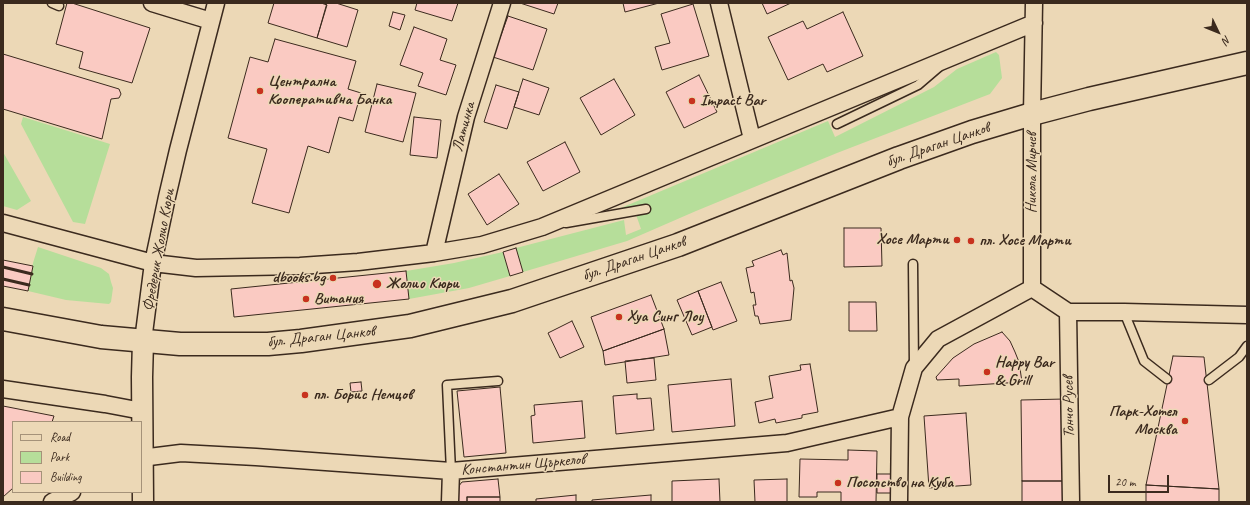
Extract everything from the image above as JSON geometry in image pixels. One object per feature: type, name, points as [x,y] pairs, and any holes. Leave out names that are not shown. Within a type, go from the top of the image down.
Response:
[{"type":"main road","name":"бул. Драган Цанков","points":[[3,318],[101,337],[180,344],[268,344],[301,342],[410,326],[512,301],[678,245],[899,158],[972,132],[1104,95],[1247,63]]},
{"type":"street","points":[[152,3],[211,21]]},
{"type":"street","name":"Фредерик Жолио Кюри","points":[[142,502],[143,341],[153,263],[176,156],[216,3]]},
{"type":"street","name":"Латинка","points":[[434,253],[466,116],[502,3]]},
{"type":"street","points":[[719,3],[752,139]]},
{"type":"street","name":"Никола Мирчев","points":[[1032,288],[1032,114],[1034,3]]},
{"type":"street","points":[[3,223],[153,263],[196,268],[292,267],[358,262],[434,253],[482,245],[540,228],[1034,23]]},
{"type":"street","points":[[899,502],[900,417],[914,368],[938,339],[1032,288],[1068,312],[1247,315]]},
{"type":"street","name":"Тончо Русев","points":[[1068,312],[1070,502]]},
{"type":"street","points":[[3,389],[142,411]]},
{"type":"street","name":"Константин Щъркелов","points":[[142,458],[181,453],[451,471],[787,443],[900,417]]},
{"type":"street","points":[[450,502],[451,471]]},
{"type":"street","points":[[52,502],[70,493]]},
{"type":"lane","points":[[837,124],[918,85],[951,57]]},
{"type":"lane","points":[[540,228],[646,209]]},
{"type":"lane","points":[[913,264],[914,368]]},
{"type":"lane","points":[[1124,312],[1144,361],[1167,379]]},
{"type":"lane","points":[[1209,380],[1239,357],[1247,346]]},
{"type":"lane","points":[[451,471],[447,385],[498,381]]},
{"type":"green space","points":[[996,52],[999,55],[1002,78],[990,94],[837,153],[627,241],[523,272],[516,248],[624,220],[626,235],[641,229],[633,206],[616,210],[828,121],[835,137],[934,87],[957,69]]},
{"type":"green space","points":[[23,117],[110,144],[85,224],[73,222],[21,124]]},
{"type":"green space","points":[[3,152],[31,201],[17,210],[3,206]]},
{"type":"green space","points":[[38,247],[101,268],[109,274],[113,288],[111,302],[109,304],[66,300],[28,291],[33,263]]},
{"type":"green space","points":[[503,252],[510,276],[469,288],[409,299],[406,271],[454,263]]},
{"type":"building","points":[[67,3],[72,3],[150,28],[132,83],[79,68],[83,52],[56,44]]},
{"type":"building","points":[[274,3],[321,3],[327,5],[317,38],[268,23]]},
{"type":"building","points":[[327,3],[336,3],[358,10],[347,47],[317,38]]},
{"type":"building","points":[[417,3],[458,3],[452,21],[415,10]]},
{"type":"building","points":[[520,3],[558,3],[554,14]]},
{"type":"building","points":[[623,3],[659,3],[625,12]]},
{"type":"building","points":[[762,3],[791,3],[767,14]]},
{"type":"building","points":[[693,4],[709,56],[662,70],[655,47],[670,43],[661,14]]},
{"type":"building","points":[[393,12],[405,15],[400,30],[389,26]]},
{"type":"building","points":[[843,12],[863,56],[827,72],[823,64],[788,80],[768,37],[803,21],[807,29]]},
{"type":"building","points":[[508,16],[547,29],[533,70],[493,57]]},
{"type":"building","points":[[414,27],[447,39],[440,60],[456,65],[446,95],[418,86],[423,73],[400,65]]},
{"type":"building","points":[[275,39],[356,61],[348,89],[361,93],[353,121],[339,117],[329,153],[308,146],[289,213],[252,203],[267,149],[228,138],[250,57],[268,62]]},
{"type":"building","points":[[3,54],[119,89],[121,94],[119,98],[111,99],[102,139],[3,109]]},
{"type":"building","points":[[699,75],[717,112],[684,128],[666,92]]},
{"type":"building","points":[[523,79],[549,88],[539,115],[514,107]]},
{"type":"building","points":[[614,79],[635,115],[601,135],[580,98]]},
{"type":"building","points":[[377,84],[416,93],[403,142],[365,132]]},
{"type":"building","points":[[496,85],[519,92],[507,129],[484,122]]},
{"type":"building","points":[[414,117],[441,120],[437,158],[410,155]]},
{"type":"building","points":[[565,142],[580,172],[543,191],[527,162]]},
{"type":"building","points":[[499,174],[519,204],[487,225],[468,194]]},
{"type":"building","points":[[844,228],[881,228],[882,266],[844,267]]},
{"type":"building","points":[[516,248],[523,272],[510,276],[503,252]]},
{"type":"building","points":[[781,250],[783,255],[787,253],[790,281],[792,280],[794,288],[791,320],[760,324],[758,316],[755,316],[753,305],[756,305],[754,292],[751,293],[746,268],[754,266],[752,261]]},
{"type":"building","points":[[3,260],[33,266],[28,291],[3,286]]},
{"type":"building","points":[[406,271],[409,299],[234,317],[231,289]]},
{"type":"building","points":[[721,282],[737,321],[713,330],[698,291]]},
{"type":"building","points":[[698,291],[712,327],[692,335],[677,300]]},
{"type":"building","points":[[651,295],[664,329],[603,351],[591,317]]},
{"type":"building","points":[[849,302],[876,302],[877,331],[849,331]]},
{"type":"building","points":[[572,321],[584,347],[560,358],[548,333]]},
{"type":"building","points":[[664,329],[669,355],[605,365],[603,351]]},
{"type":"building","points":[[1002,332],[1010,341],[1019,362],[1022,382],[959,386],[959,379],[937,380],[936,377],[953,358],[974,344]]},
{"type":"building","name":"Парк-Хотел Москва","points":[[1173,356],[1204,357],[1219,489],[1146,485]]},
{"type":"building","points":[[654,358],[656,380],[627,383],[625,361]]},
{"type":"building","points":[[810,364],[818,412],[802,415],[802,418],[776,423],[775,419],[759,423],[755,402],[773,398],[769,376],[801,370],[800,365]]},
{"type":"building","points":[[731,379],[735,426],[672,432],[668,385]]},
{"type":"building","points":[[361,382],[362,391],[351,392],[350,383]]},
{"type":"building","points":[[500,387],[506,453],[464,457],[457,391]]},
{"type":"building","points":[[637,394],[637,399],[651,398],[654,430],[616,434],[613,396]]},
{"type":"building","points":[[1065,399],[1067,481],[1022,481],[1021,400]]},
{"type":"building","points":[[582,401],[585,438],[533,443],[531,416],[535,415],[534,405]]},
{"type":"building","points":[[3,406],[54,416],[52,421],[12,421],[12,489],[3,497]]},
{"type":"building","points":[[966,413],[971,485],[929,488],[924,416]]},
{"type":"building","name":"Посолство на Куба","points":[[848,450],[877,451],[876,502],[841,502],[841,492],[817,492],[817,497],[799,497],[800,459],[848,460]]},
{"type":"building","points":[[877,474],[894,474],[894,493],[877,493]]},
{"type":"building","points":[[498,479],[500,497],[467,497],[467,502],[455,502],[454,492],[462,482]]},
{"type":"building","points":[[719,479],[720,502],[672,502],[672,481]]},
{"type":"building","points":[[787,479],[787,502],[755,502],[754,480]]},
{"type":"building","points":[[1022,481],[1067,481],[1067,502],[1022,502]]},
{"type":"building","points":[[1146,485],[1219,489],[1219,502],[1146,502]]},
{"type":"building","points":[[576,495],[576,502],[536,502],[536,499]]},
{"type":"building","points":[[651,495],[651,502],[592,502],[592,500]]},
{"type":"building","points":[[467,497],[500,497],[500,502],[467,502]]},
{"type":"railway","points":[[3,267],[32,274]]},
{"type":"railway","points":[[3,279],[29,285]]},
{"type":"place","name":"Централна Кооперативна Банка","points":[[260,91]]},
{"type":"place","name":"Impact Bar","points":[[692,101]]},
{"type":"place","name":"Хосе Марти","points":[[957,240]]},
{"type":"place","name":"пл. Хосе Марти","points":[[971,241]]},
{"type":"place","name":"dbooks.bg","points":[[333,278]]},
{"type":"place","name":"Жолио Кюри","points":[[377,284]]},
{"type":"place","name":"Витания","points":[[306,299]]},
{"type":"place","name":"Хуа Синг Лоу","points":[[619,317]]},
{"type":"place","name":"Happy Bar & Grill","points":[[987,372]]},
{"type":"place","name":"пл. Борис Немцов","points":[[305,395]]},
{"type":"place","name":"Парк-Хотел Москва","points":[[1185,421]]},
{"type":"place","name":"Посолство на Куба","points":[[838,483]]}]
